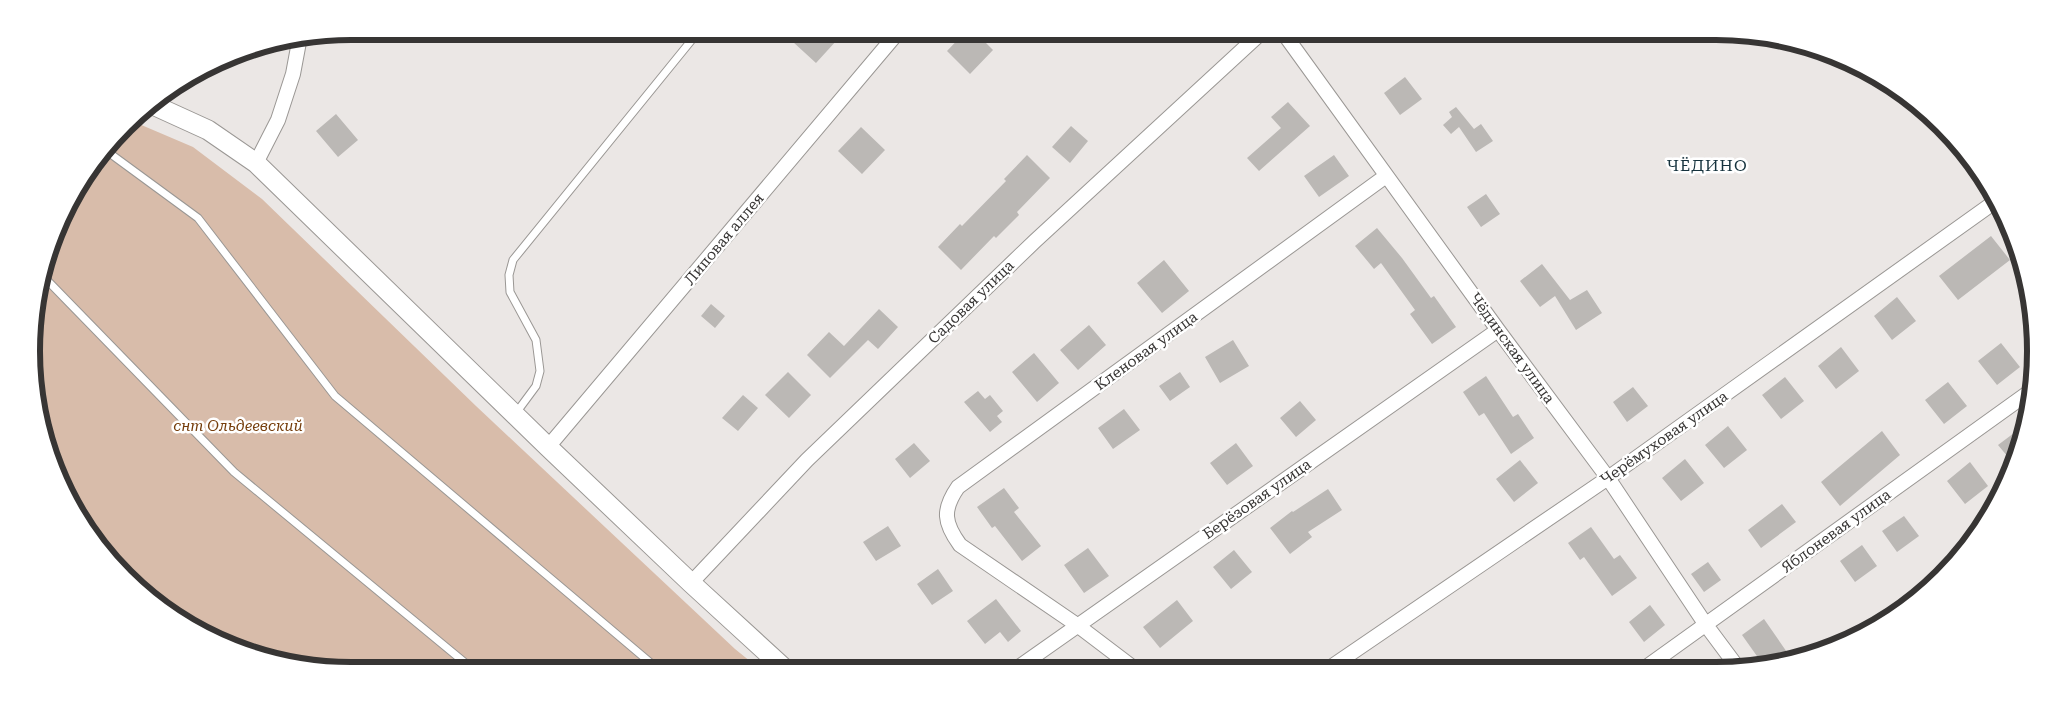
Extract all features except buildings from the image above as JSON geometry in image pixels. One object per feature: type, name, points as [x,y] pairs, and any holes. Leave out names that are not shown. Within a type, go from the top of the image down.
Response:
[{"type":"street","name":"Липовая аллея","points":[[548,447],[891,40]]},
{"type":"street","name":"Садовая улица","points":[[691,583],[814,453],[1034,241],[1253,40]]},
{"type":"street","name":"Чёдинская улица","points":[[1288,40],[1498,330],[1608,478],[1706,625],[1733,661]]},
{"type":"street","points":[[256,163],[278,120],[293,74],[298,45]]},
{"type":"street","points":[[158,107],[208,130],[256,163],[548,447],[777,662]]},
{"type":"street","name":"Кленовая улица","points":[[1077,626],[960,545],[949,530],[946,512],[950,499],[958,487],[1386,176]]},
{"type":"street","name":"Черёмуховая улица","points":[[1338,662],[1608,478],[1990,205]]},
{"type":"street","name":"Берёзовая улица","points":[[1027,662],[1498,330]]},
{"type":"street","name":"Яблоневая улица","points":[[1654,662],[2023,396]]},
{"type":"street","points":[[1077,626],[1126,662]]},
{"type":"lane","points":[[515,415],[536,386],[540,371],[536,340],[510,292],[509,275],[513,260],[692,40]]},
{"type":"lane","points":[[111,154],[198,218],[335,396],[650,662]]},
{"type":"lane","points":[[48,281],[234,472],[465,662]]},
{"type":"green space","name":"снт Ольдеевский","points":[[139,124],[193,147],[262,199],[476,406],[751,662],[331,661],[290,656],[232,638],[195,620],[162,598],[131,571],[92,524],[72,489],[64,470],[51,431],[43,392],[40,351],[41,331],[46,290],[51,271],[72,213],[92,178],[104,162]]},
{"type":"district","name":"ЧЁДИНО","points":[[1707,165]]}]
